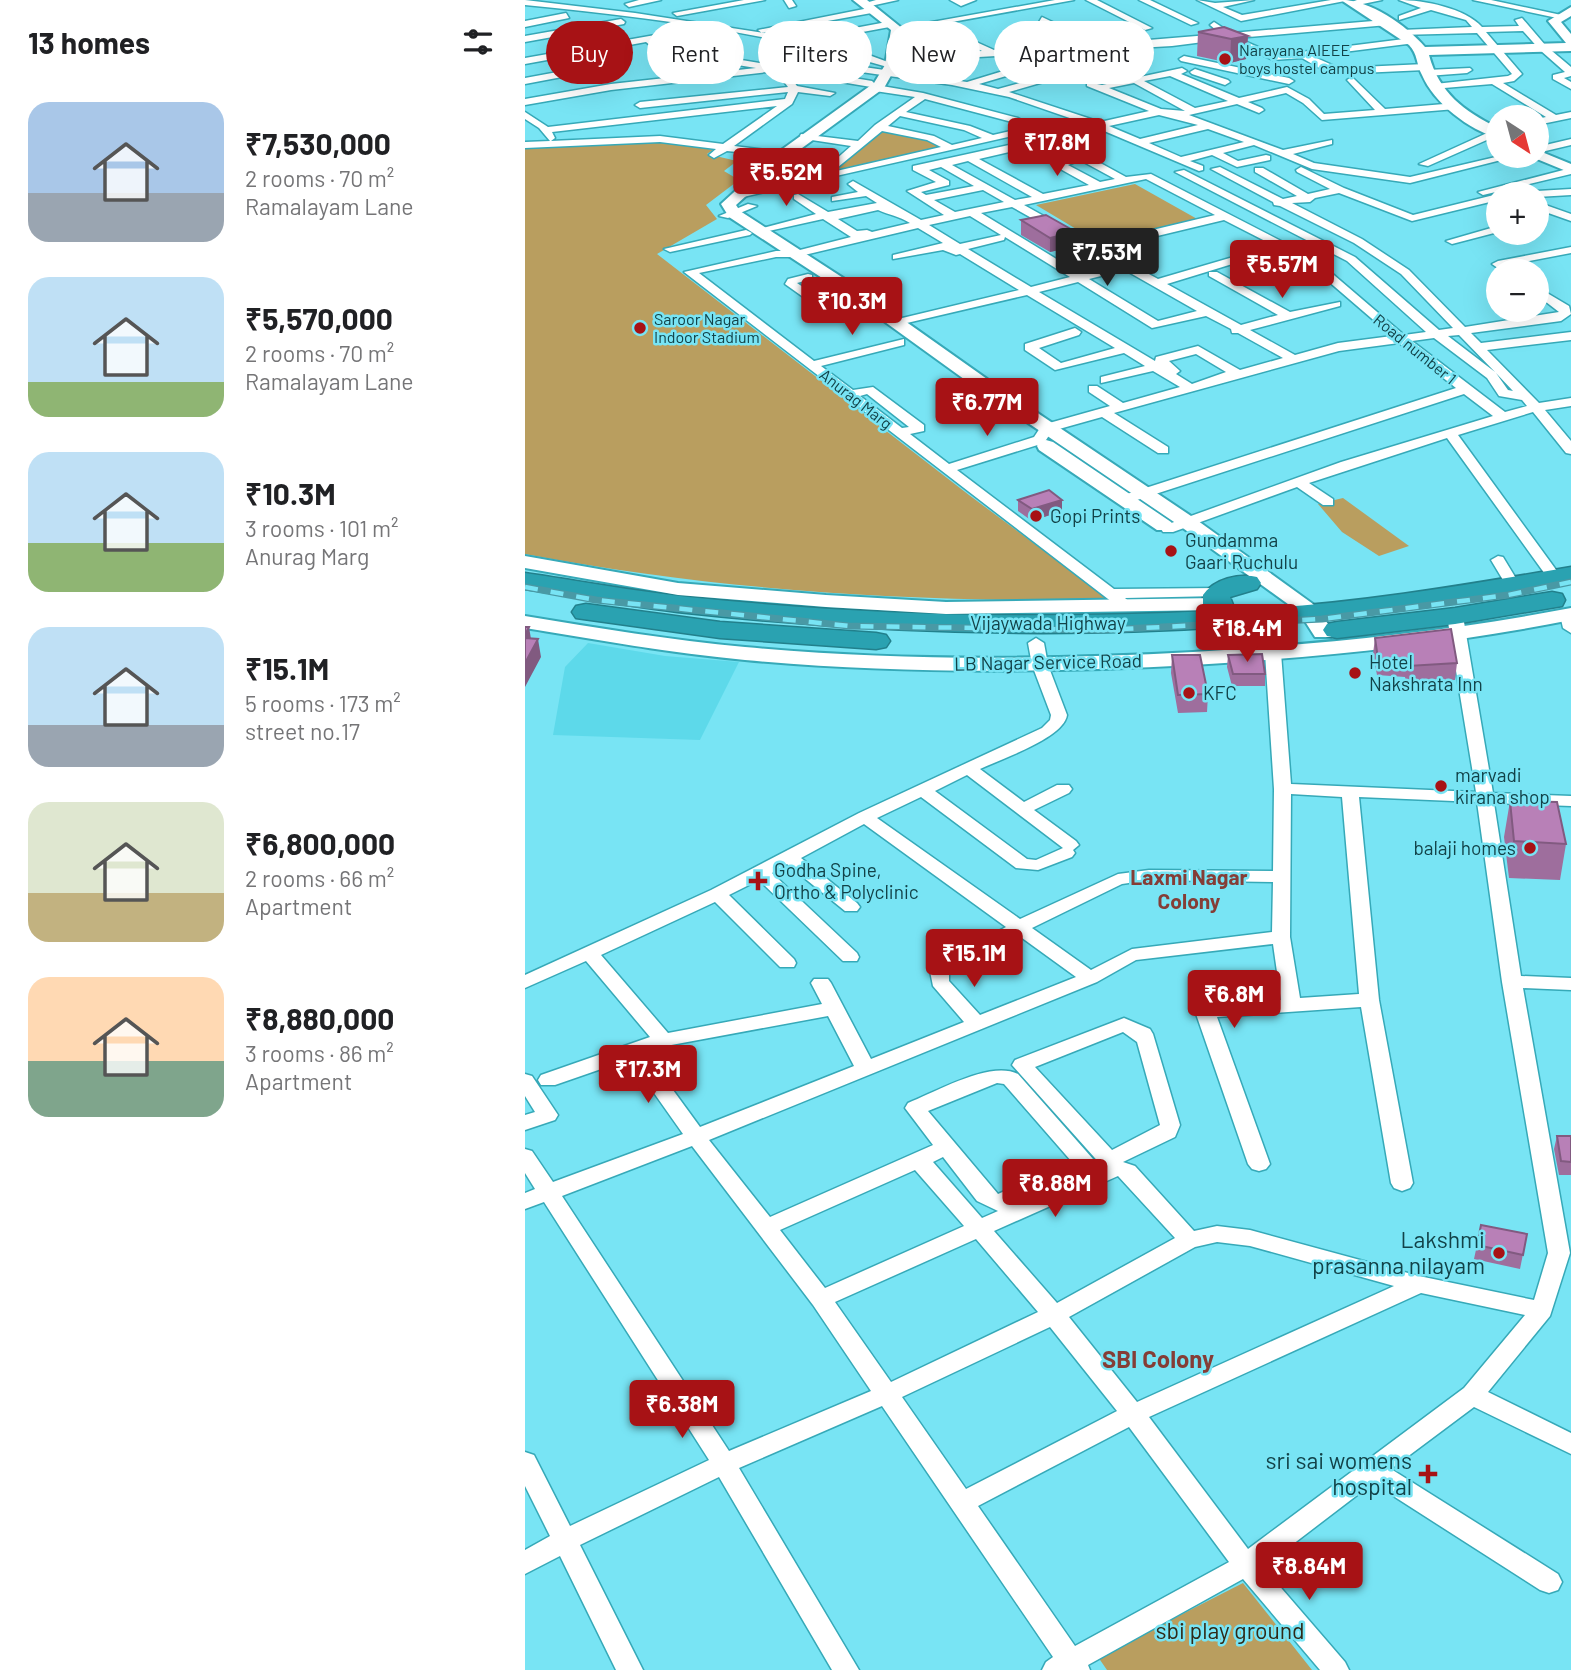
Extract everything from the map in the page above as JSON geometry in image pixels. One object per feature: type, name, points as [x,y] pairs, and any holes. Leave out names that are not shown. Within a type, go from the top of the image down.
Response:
[{"type":"highway","name":"Vijaywada Highway","points":[[525,582],[902,632],[1038,654],[1308,623],[1513,585],[1568,601]]},
{"type":"highway","name":"Vijaywada Highway","points":[[525,602],[720,631],[902,632],[1086,625],[1229,587],[1308,623],[1456,625],[1568,601]]},
{"type":"street","points":[[558,0],[593,5],[603,11]]},
{"type":"street","points":[[629,4],[657,0]]},
{"type":"street","points":[[677,13],[720,3],[761,0]]},
{"type":"street","points":[[859,21],[879,14],[894,0]]},
{"type":"street","points":[[954,0],[961,3],[972,0]]},
{"type":"street","points":[[745,33],[879,14],[1070,0]]},
{"type":"street","points":[[1090,0],[1134,21]]},
{"type":"street","points":[[1143,0],[1193,23]]},
{"type":"street","points":[[1201,0],[1241,18],[1349,1],[1378,0]]},
{"type":"street","points":[[1213,6],[1250,0]]},
{"type":"street","points":[[1403,0],[1465,16],[1517,76],[1434,87]]},
{"type":"street","points":[[1481,0],[1565,16]]},
{"type":"street","points":[[1349,1],[1417,46],[1434,87],[1486,126]]},
{"type":"street","points":[[525,2],[758,35]]},
{"type":"street","points":[[720,3],[734,12]]},
{"type":"street","points":[[1313,6],[1322,13]]},
{"type":"street","points":[[1402,18],[1431,7]]},
{"type":"street","points":[[847,21],[879,14]]},
{"type":"street","points":[[879,14],[885,74]]},
{"type":"street","points":[[525,24],[566,16]]},
{"type":"street","points":[[1214,25],[1228,36],[1271,57],[1368,46],[1543,48],[1570,40],[1554,20],[1565,16]]},
{"type":"street","points":[[1517,17],[1543,48],[1571,73]]},
{"type":"street","points":[[1331,20],[1350,33]]},
{"type":"street","points":[[1154,44],[1385,23]]},
{"type":"street","points":[[1308,29],[1330,51],[1362,70]]},
{"type":"street","points":[[1401,33],[1526,29]]},
{"type":"street","points":[[525,39],[546,36]]},
{"type":"street","points":[[1200,39],[1225,47],[1215,49]]},
{"type":"street","points":[[1359,40],[1368,46]]},
{"type":"street","points":[[1186,41],[1201,51]]},
{"type":"street","points":[[1172,43],[1189,69]]},
{"type":"street","points":[[980,47],[994,54]]},
{"type":"street","points":[[872,74],[885,74],[994,54]]},
{"type":"street","points":[[1304,55],[1333,70],[1467,70]]},
{"type":"street","points":[[525,61],[546,57]]},
{"type":"street","points":[[1184,59],[1289,80]]},
{"type":"street","points":[[872,63],[885,74],[923,96],[998,114],[1052,139],[1124,180]]},
{"type":"street","points":[[1154,76],[1189,69],[1225,82]]},
{"type":"street","points":[[1202,74],[1219,69]]},
{"type":"street","points":[[967,85],[1013,71],[1051,77],[999,92]]},
{"type":"street","points":[[872,72],[999,92],[1101,125],[1140,142],[1252,208],[1351,259],[1435,333],[1491,375],[1504,393],[1531,402],[1571,402]]},
{"type":"street","points":[[1171,73],[1259,110]]},
{"type":"street","points":[[1571,73],[1556,77],[1571,86]]},
{"type":"street","points":[[753,206],[716,211],[718,201],[732,188],[754,178],[885,74]]},
{"type":"street","points":[[525,81],[546,77]]},
{"type":"street","points":[[1255,80],[1281,90]]},
{"type":"street","points":[[1352,80],[1382,112]]},
{"type":"street","points":[[1494,81],[1555,118]]},
{"type":"street","points":[[525,102],[647,83]]},
{"type":"street","points":[[690,84],[701,98]]},
{"type":"street","points":[[790,84],[794,89]]},
{"type":"street","points":[[999,92],[1032,84]]},
{"type":"street","points":[[1090,84],[1163,112],[1255,142],[1301,163],[1410,180],[1486,162]]},
{"type":"street","points":[[1106,86],[1116,84]]},
{"type":"street","points":[[1142,84],[1191,110]]},
{"type":"street","points":[[629,85],[652,139]]},
{"type":"street","points":[[714,155],[789,102],[794,89]]},
{"type":"street","points":[[639,105],[794,89],[830,93]]},
{"type":"street","points":[[1101,125],[1163,112],[1191,110],[1281,90],[1298,96],[1322,117],[1456,106]]},
{"type":"street","points":[[820,177],[878,127],[923,96]]},
{"type":"street","points":[[525,129],[789,102]]},
{"type":"street","points":[[1178,115],[1191,110]]},
{"type":"street","points":[[685,125],[704,111]]},
{"type":"street","points":[[898,113],[967,128],[991,138]]},
{"type":"street","points":[[1549,119],[1571,114]]},
{"type":"street","points":[[525,115],[543,128],[554,144]]},
{"type":"street","points":[[1140,142],[1229,122]]},
{"type":"street","points":[[593,124],[603,142]]},
{"type":"street","points":[[878,127],[930,138],[951,148]]},
{"type":"street","points":[[730,209],[820,177],[1032,129]]},
{"type":"street","points":[[525,145],[672,136],[783,155]]},
{"type":"street","points":[[804,136],[859,144]]},
{"type":"street","points":[[1424,164],[1486,138]]},
{"type":"street","points":[[920,169],[1052,139]]},
{"type":"street","points":[[1180,166],[1255,142]]},
{"type":"street","points":[[1281,154],[1328,142]]},
{"type":"street","points":[[1549,148],[1571,142]]},
{"type":"street","points":[[1216,153],[1237,164],[1266,158]]},
{"type":"street","points":[[1083,156],[1059,164],[1099,186]]},
{"type":"street","points":[[970,158],[1042,198]]},
{"type":"street","points":[[1549,158],[1571,170]]},
{"type":"street","points":[[902,159],[945,183]]},
{"type":"street","points":[[1301,163],[1301,171],[1340,190],[1416,218],[1486,200]]},
{"type":"street","points":[[943,164],[1100,250],[1233,328],[1293,359]]},
{"type":"street","points":[[1180,166],[1199,168]]},
{"type":"street","points":[[1216,169],[1358,241],[1393,263],[1428,294],[1479,347],[1531,402],[1571,450]]},
{"type":"street","points":[[1259,170],[1323,205]]},
{"type":"street","points":[[1523,182],[1571,170]]},
{"type":"street","name":"Road number 1","points":[[1124,180],[1147,176],[1310,260],[1401,338],[1503,417]]},
{"type":"street","points":[[953,216],[912,191],[969,178]]},
{"type":"street","points":[[914,223],[881,206],[829,218],[857,235],[1124,180]]},
{"type":"street","points":[[853,184],[965,255],[1028,291],[1085,333],[1144,364],[1178,377],[1198,384],[1235,372],[1200,351],[1160,360],[1178,377],[1214,394]]},
{"type":"street","points":[[925,199],[983,187]]},
{"type":"street","points":[[1100,250],[1252,208],[1340,190]]},
{"type":"street","points":[[836,199],[867,193]]},
{"type":"street","points":[[1549,195],[1571,194]]},
{"type":"street","points":[[798,197],[827,216],[884,204]]},
{"type":"street","points":[[730,209],[776,254],[808,277],[869,304],[900,342],[947,367],[1043,434],[1123,499],[1168,528],[1229,587],[1308,623]]},
{"type":"street","points":[[1549,210],[1571,218]]},
{"type":"street","points":[[973,213],[1156,326],[1209,313]]},
{"type":"street","points":[[670,249],[819,216]]},
{"type":"street","points":[[1549,218],[1571,224]]},
{"type":"street","points":[[776,254],[796,254],[914,223]]},
{"type":"street","points":[[1027,232],[1053,226]]},
{"type":"street","points":[[753,231],[796,254],[898,323],[947,367]]},
{"type":"street","points":[[1452,241],[1486,232]]},
{"type":"street","points":[[965,255],[1000,238]]},
{"type":"street","points":[[897,257],[945,246],[965,255]]},
{"type":"street","points":[[1524,259],[1571,250]]},
{"type":"street","points":[[1178,297],[1261,252]]},
{"type":"street","name":"Anurag Marg","points":[[776,254],[690,272],[1119,600]]},
{"type":"street","points":[[898,323],[1125,267]]},
{"type":"street","points":[[1213,274],[1285,314]]},
{"type":"street","points":[[1549,298],[1565,309],[1565,314],[1549,319]]},
{"type":"street","points":[[1233,328],[1336,304]]},
{"type":"street","points":[[946,469],[1103,412],[1338,347],[1525,322]]},
{"type":"street","points":[[1085,333],[1029,347],[1059,367],[1120,351]]},
{"type":"street","points":[[1479,347],[1571,336]]},
{"type":"street","points":[[812,365],[900,342]]},
{"type":"street","points":[[1105,380],[1144,364]]},
{"type":"street","points":[[1245,373],[1260,382]]},
{"type":"street","points":[[850,395],[871,387],[919,428],[900,433]]},
{"type":"street","points":[[1093,389],[1120,407]]},
{"type":"street","points":[[1123,499],[1465,389]]},
{"type":"street","points":[[1152,398],[1166,406]]},
{"type":"street","points":[[1168,528],[1299,482],[1503,417],[1531,402]]},
{"type":"street","points":[[1103,412],[1163,450]]},
{"type":"street","points":[[1043,434],[1145,493],[1187,522],[1229,587]]},
{"type":"street","points":[[1451,434],[1568,601]]},
{"type":"street","points":[[1299,482],[1328,502]]},
{"type":"street","points":[[1499,560],[1513,585]]},
{"type":"street","points":[[525,562],[678,589],[946,608],[1119,600],[1229,587]]},
{"type":"street","name":"LB Nagar Service Road","points":[[525,622],[677,646],[771,655],[917,663],[1038,654],[1273,653],[1364,646],[1456,625]]},
{"type":"street","points":[[1456,625],[1512,982],[1559,1253]]},
{"type":"street","points":[[1273,653],[1283,789],[1280,937],[1291,1005]]},
{"type":"street","points":[[525,982],[717,894],[865,817],[1048,731],[1058,722],[1059,715],[1038,654]]},
{"type":"street","points":[[923,791],[1022,864],[1038,865],[1068,849],[1023,809],[969,769]]},
{"type":"street","points":[[1023,809],[1063,789]]},
{"type":"street","points":[[1283,789],[1571,801]]},
{"type":"street","points":[[1350,791],[1369,1000],[1402,1183]]},
{"type":"street","points":[[865,817],[1021,926],[1090,978]]},
{"type":"street","points":[[789,857],[851,907]]},
{"type":"street","points":[[761,872],[850,957]]},
{"type":"street","points":[[977,1024],[940,982],[939,971],[1021,926],[1118,879],[1134,876],[1283,877]]},
{"type":"street","points":[[717,894],[787,963]]},
{"type":"street","points":[[525,1201],[866,1069],[1090,978],[1132,955],[1280,937]]},
{"type":"street","points":[[589,953],[663,1040]]},
{"type":"street","points":[[1512,982],[1571,984]]},
{"type":"street","points":[[821,984],[866,1069]]},
{"type":"street","points":[[1259,1164],[1205,1012],[1369,1000]]},
{"type":"street","points":[[548,1080],[636,1047],[663,1040],[835,1008]]},
{"type":"street","points":[[821,1300],[979,1230],[1112,1164],[1168,1132],[1170,1125],[1147,1042],[1143,1034],[1124,1024],[1022,1065],[1112,1164],[1128,1171],[1189,1240]]},
{"type":"street","points":[[636,1047],[696,1137],[821,1300],[962,1503],[1068,1667],[1246,1565],[1472,1395],[1542,1310],[1559,1253],[1571,1231]]},
{"type":"street","points":[[995,1076],[1005,1076],[1086,1164],[1004,1203],[990,1201],[945,1148],[915,1108],[995,1076]]},
{"type":"street","points":[[525,1080],[548,1115],[525,1123]]},
{"type":"street","points":[[765,1228],[945,1148]]},
{"type":"street","points":[[525,1156],[724,1464],[846,1670]]},
{"type":"street","points":[[919,1160],[1054,1315],[1133,1414],[1246,1565],[1336,1670]]},
{"type":"street","points":[[960,1208],[985,1196]]},
{"type":"street","points":[[525,1563],[564,1541],[724,1464],[885,1395],[1054,1315],[1189,1240],[1217,1234],[1250,1238],[1419,1284],[1542,1310]]},
{"type":"street","points":[[962,1503],[1133,1414],[1419,1284]]},
{"type":"street","points":[[1472,1395],[1571,1444]]},
{"type":"street","points":[[525,1462],[630,1670]]},
{"type":"street","points":[[1373,1470],[1549,1582]]},
{"type":"shaded area","points":[[588,643],[665,656],[739,662],[700,740],[553,735],[565,667]]},
{"type":"green space","points":[[880,130],[927,139],[943,147],[830,171]]},
{"type":"green space","name":"Saroor Nagar Indoor Stadium","points":[[668,141],[713,150],[707,154],[737,161],[724,171],[739,180],[706,205],[717,219],[657,254],[969,495],[1110,600],[963,599],[816,592],[670,577],[525,554],[525,146]]},
{"type":"green space","points":[[1135,184],[1199,220],[1098,242],[1036,205]]},
{"type":"green space","points":[[1343,498],[1409,546],[1379,556],[1342,532],[1318,504]]},
{"type":"green space","name":"sbi play ground","points":[[1243,1583],[1312,1670],[1107,1670],[1098,1657]]},
{"type":"building","points":[[1224,27],[1248,36],[1231,39],[1198,32]]},
{"type":"building","points":[[1046,215],[1076,232],[1050,238],[1021,220]]},
{"type":"building","points":[[1049,490],[1062,500],[1032,509],[1018,500]]},
{"type":"building","points":[[1451,629],[1457,663],[1408,666],[1407,660],[1378,659],[1375,638]]},
{"type":"building","points":[[525,638],[538,639],[525,663]]},
{"type":"building","points":[[1262,654],[1265,674],[1233,674],[1228,655]]},
{"type":"building","points":[[1172,655],[1200,655],[1208,694],[1178,695]]},
{"type":"building","points":[[1510,801],[1557,802],[1566,844],[1514,841]]},
{"type":"building","points":[[1557,1136],[1571,1136],[1571,1162],[1561,1161]]},
{"type":"building","points":[[1481,1225],[1527,1234],[1523,1255],[1477,1245]]},
{"type":"railway","points":[[525,587],[596,600],[849,626],[1102,630],[1322,619],[1508,595],[1571,582]]},
{"type":"place","name":"Narayana AIEEE boys hostel campus","points":[[1225,59]]},
{"type":"place","name":"Saroor Nagar Indoor Stadium","points":[[640,328]]},
{"type":"place","name":"Gopi Prints","points":[[1036,516]]},
{"type":"place","name":"Gundamma Gaari Ruchulu","points":[[1171,551]]},
{"type":"place","name":"Hotel Nakshrata Inn","points":[[1355,673]]},
{"type":"place","name":"KFC","points":[[1189,693]]},
{"type":"place","name":"marvadi kirana shop","points":[[1441,786]]},
{"type":"place","name":"balaji homes","points":[[1530,848]]},
{"type":"place","name":"Godha Spine, Ortho & Polyclinic","points":[[758,881]]},
{"type":"place","name":"Lakshmi prasanna nilayam","points":[[1499,1253]]},
{"type":"place","name":"sri sai womens hospital","points":[[1428,1474]]},
{"type":"district","name":"Laxmi Nagar Colony","points":[[1189,890]]},
{"type":"district","name":"SBI Colony","points":[[1158,1360]]}]
